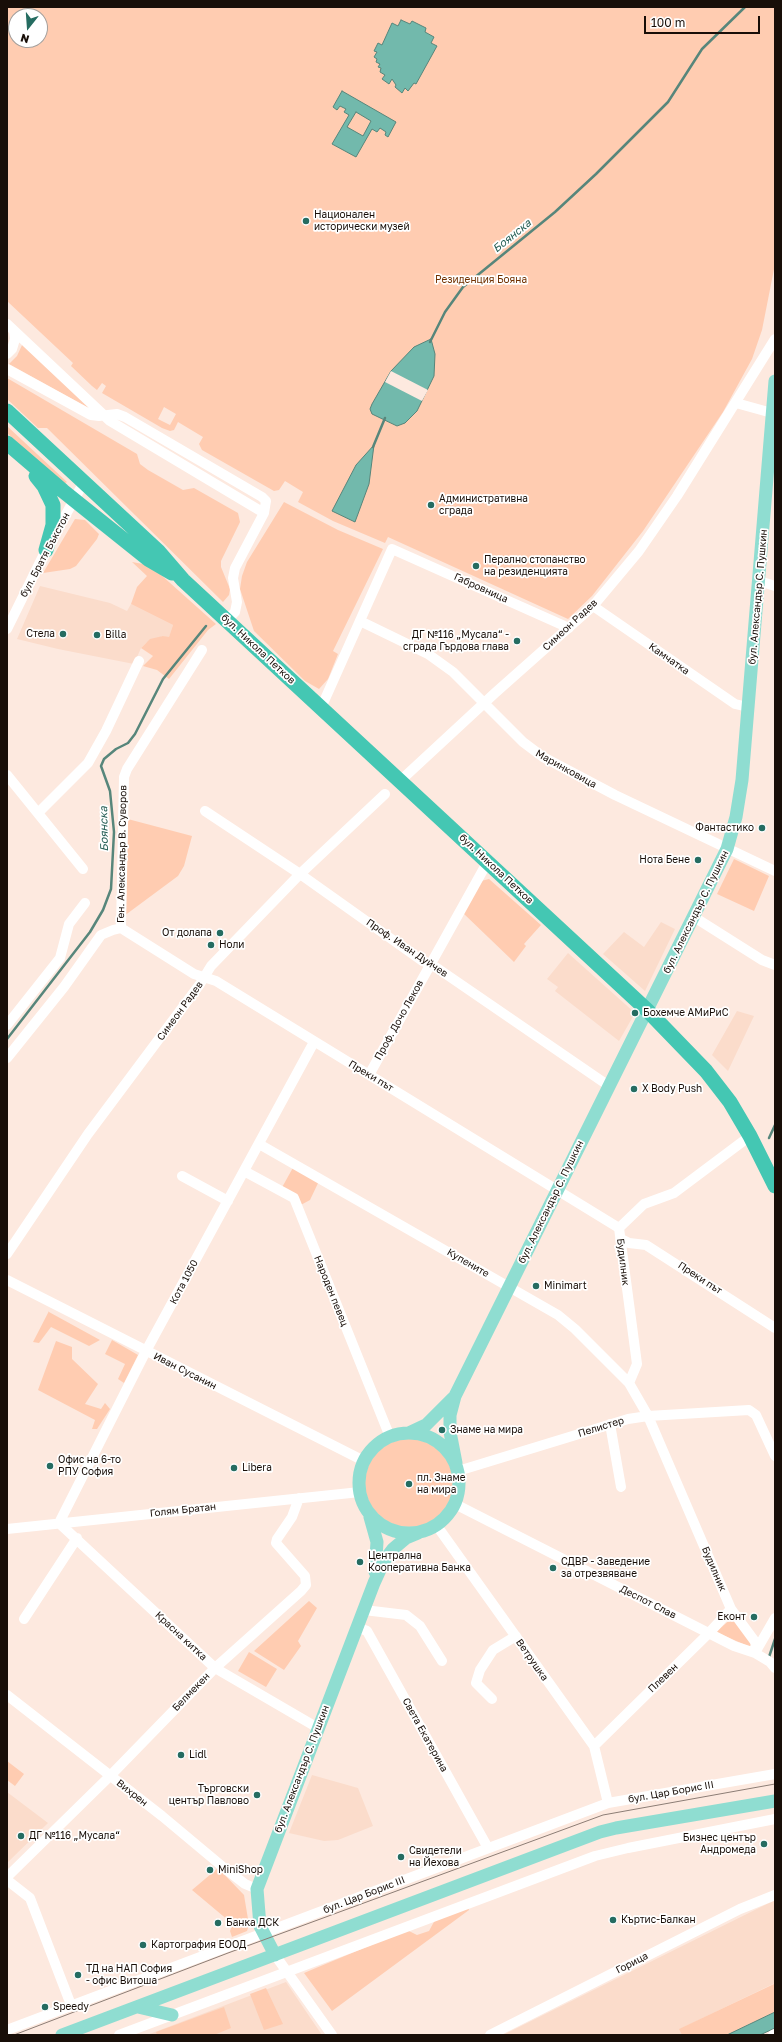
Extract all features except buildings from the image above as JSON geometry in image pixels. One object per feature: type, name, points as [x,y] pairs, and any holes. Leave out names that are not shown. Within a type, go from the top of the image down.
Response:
[{"type":"highway","name":"бул. Никола Петков","points":[[7,411],[158,551],[183,580],[228,620],[647,1010],[706,1071],[730,1102],[774,1178]]},
{"type":"highway","points":[[7,443],[21,456],[30,470],[44,486],[53,504],[53,525],[46,550]]},
{"type":"highway","name":"бул. Никола Петков","points":[[21,456],[148,560],[183,580]]},
{"type":"main road","name":"бул. Александър С. Пушкин","points":[[457,1467],[450,1432],[450,1415],[455,1396],[727,849],[736,817],[742,780],[774,414],[775,381]]},
{"type":"main road","name":"бул. Александър С. Пушкин","points":[[410,1433],[435,1418],[455,1396]]},
{"type":"main road","points":[[410,1433],[426,1436],[436,1440],[447,1450],[457,1467],[460,1488],[455,1504],[448,1516],[437,1526],[418,1533],[404,1533],[391,1530],[377,1522],[367,1511],[360,1492],[359,1476],[364,1461],[372,1449],[390,1437],[410,1433]]},
{"type":"main road","name":"бул. Александър С. Пушкин","points":[[367,1511],[377,1542],[377,1559],[374,1583]]},
{"type":"main road","name":"бул. Александър С. Пушкин","points":[[275,1955],[262,1932],[258,1910],[258,1889],[374,1583],[384,1561],[393,1549],[406,1538],[418,1533]]},
{"type":"main road","points":[[62,2035],[600,1832],[775,1801]]},
{"type":"main road","points":[[138,2007],[172,2015]]},
{"type":"street","points":[[7,354],[12,349],[15,339],[11,328]]},
{"type":"street","points":[[11,328],[104,416],[120,428],[264,513]]},
{"type":"street","name":"Симеон Радев","points":[[400,781],[593,606],[639,551],[677,496],[775,339]]},
{"type":"street","points":[[7,369],[91,415],[104,416],[117,414],[125,417],[262,497],[266,501],[264,513],[235,568],[233,578],[236,602],[235,612],[228,620]]},
{"type":"street","points":[[736,403],[774,414]]},
{"type":"street","points":[[205,478],[203,472],[204,469],[211,467]]},
{"type":"street","name":"бул. Братя Бъкстон","points":[[7,629],[46,550],[75,501],[84,482]]},
{"type":"street","name":"Габровница","points":[[360,620],[392,549],[570,628]]},
{"type":"street","points":[[759,581],[775,586]]},
{"type":"street","name":"Камчатка","points":[[593,606],[735,704],[748,708]]},
{"type":"street","points":[[321,708],[360,620]]},
{"type":"street","name":"Маринковица","points":[[360,620],[428,654],[453,672],[523,742],[543,757],[602,788],[775,872]]},
{"type":"street","name":"Ген. Александър В. Суворов","points":[[7,1058],[64,987],[101,936],[112,930],[121,928],[124,777],[127,769],[202,650]]},
{"type":"street","points":[[38,812],[88,763],[106,731],[139,661]]},
{"type":"street","points":[[7,775],[83,869]]},
{"type":"street","name":"Симеон Радев","points":[[7,1254],[88,1134],[211,966],[300,874],[385,794]]},
{"type":"street","name":"Проф. Иван Дуйчев","points":[[205,811],[300,874],[429,964],[609,1086]]},
{"type":"street","name":"Проф. Дочо Леков","points":[[369,1075],[429,964],[488,861]]},
{"type":"street","points":[[7,1025],[60,958],[68,924],[85,903]]},
{"type":"street","points":[[694,917],[762,960],[775,965]]},
{"type":"street","name":"Преки път","points":[[121,928],[194,974],[216,980],[314,1042],[619,1228]]},
{"type":"street","name":"Кота 1050","points":[[59,1523],[146,1351],[314,1042]]},
{"type":"street","name":"Будилник","points":[[629,1383],[637,1364],[619,1228],[644,1204],[674,1193],[750,1136]]},
{"type":"street","name":"Купените","points":[[259,1144],[558,1315],[575,1329],[629,1383],[648,1416]]},
{"type":"street","name":"Народен певец","points":[[244,1171],[294,1198],[390,1437]]},
{"type":"street","points":[[182,1176],[228,1201]]},
{"type":"street","name":"Преки път","points":[[621,1240],[629,1243],[646,1244],[775,1328]]},
{"type":"street","name":"Иван Сусанин","points":[[7,1280],[364,1461]]},
{"type":"street","name":"Пелистер","points":[[457,1467],[610,1424],[648,1416],[749,1410],[756,1415],[775,1456]]},
{"type":"street","name":"Будилник","points":[[648,1416],[731,1609],[756,1643],[766,1660]]},
{"type":"street","points":[[610,1424],[621,1487]]},
{"type":"street","name":"Голям Братан","points":[[7,1529],[360,1492]]},
{"type":"street","name":"Белмекен","points":[[7,1878],[110,1776],[214,1668],[298,1594],[306,1585],[305,1576],[276,1543],[283,1529],[292,1517],[299,1498]]},
{"type":"street","name":"Деспот Слав","points":[[455,1504],[734,1646],[766,1660]]},
{"type":"street","name":"Красна китка","points":[[59,1523],[77,1538],[214,1668],[318,1728]]},
{"type":"street","name":"Ветрушка","points":[[437,1526],[594,1746],[608,1803]]},
{"type":"street","points":[[24,1619],[77,1538]]},
{"type":"street","name":"Плевен","points":[[594,1746],[709,1633],[731,1609]]},
{"type":"street","points":[[364,1610],[406,1615],[420,1626],[442,1661]]},
{"type":"street","points":[[766,1660],[775,1618]]},
{"type":"street","name":"Света Екатерина","points":[[357,1627],[367,1632],[488,1848]]},
{"type":"street","points":[[492,1699],[476,1683],[480,1670],[493,1650],[516,1636]]},
{"type":"street","name":"Вихрен","points":[[7,1695],[162,1816],[244,1883],[258,1889]]},
{"type":"street","name":"бул. Цар Борис III","points":[[7,2030],[262,1932],[608,1803],[775,1774]]},
{"type":"street","points":[[119,2035],[595,1856],[775,1819]]},
{"type":"street","points":[[7,1878],[30,1898],[71,2005]]},
{"type":"street","name":"Горица","points":[[490,2035],[740,1909],[775,1895]]},
{"type":"street","points":[[275,1955],[332,2035]]},
{"type":"shaded area","points":[[40,586],[110,603],[127,611],[131,604],[173,625],[169,638],[163,636],[146,643],[141,648],[134,664],[58,649],[17,639]]},
{"type":"shaded area","points":[[661,922],[675,929],[645,991],[603,954],[624,932],[644,947]]},
{"type":"shaded area","points":[[568,953],[635,1013],[619,1041],[555,991],[558,987],[547,979]]},
{"type":"shaded area","points":[[737,1011],[754,1016],[728,1071],[712,1055]]},
{"type":"shaded area","points":[[312,1775],[358,1788],[373,1826],[338,1840],[324,1841],[289,1833]]},
{"type":"shaded area","name":"ДГ №116 „Мусала“","points":[[7,1792],[48,1823],[7,1863]]},
{"type":"shaded area","points":[[775,1900],[775,1983],[680,2029],[682,2035],[503,2035]]},
{"type":"shaded area","points":[[286,1982],[322,2035],[147,2035]]},
{"type":"green space","name":"Резиденция Бояна","points":[[7,7],[775,7],[775,264],[762,330],[752,359],[723,412],[643,531],[592,596],[568,619],[388,537],[385,543],[333,521],[298,502],[303,492],[285,481],[279,490],[274,491],[202,450],[199,444],[203,437],[178,422],[174,430],[170,431],[162,428],[102,393],[106,386],[102,383],[97,390],[71,366],[73,363],[7,301]],"holes":[[[164,407],[176,414],[170,425],[158,419]]]},
{"type":"green space","points":[[23,343],[94,411],[9,364],[17,356]]},
{"type":"green space","points":[[7,378],[137,454],[140,464],[148,470],[183,490],[194,488],[238,513],[240,522],[221,561],[221,567],[230,589],[229,595],[223,602],[47,428],[38,428],[7,399]]},
{"type":"green space","points":[[7,426],[67,482],[63,485],[7,433]]},
{"type":"green space","points":[[284,502],[338,530],[383,549],[333,651],[338,654],[328,679],[319,689],[305,681],[254,631],[240,589],[242,576],[247,562]]},
{"type":"green space","points":[[75,519],[85,520],[99,534],[97,539],[76,566],[70,569],[43,573]]},
{"type":"green space","points":[[132,562],[143,564],[160,574],[216,624],[208,630],[169,679],[157,670],[143,666],[153,656],[141,648],[150,639],[163,636],[169,637],[173,625],[131,604],[137,587],[147,576]]},
{"type":"green space","points":[[124,818],[192,836],[184,866],[178,876],[124,916]]},
{"type":"green space","points":[[734,859],[769,876],[754,911],[717,894]]},
{"type":"green space","points":[[489,879],[541,925],[524,944],[526,946],[514,962],[463,913],[481,881]]},
{"type":"green space","points":[[295,1164],[320,1179],[310,1200],[297,1207],[280,1191]]},
{"type":"green space","points":[[49,1311],[100,1340],[89,1346],[51,1327],[39,1343],[33,1342]]},
{"type":"green space","points":[[112,1340],[138,1355],[124,1383],[118,1379],[125,1364],[105,1354]]},
{"type":"green space","points":[[56,1341],[72,1347],[72,1359],[98,1384],[85,1404],[101,1409],[105,1403],[110,1409],[97,1429],[92,1429],[95,1420],[38,1390]]},
{"type":"green space","points":[[400,1439],[418,1439],[434,1446],[446,1458],[453,1474],[453,1492],[446,1508],[434,1520],[418,1527],[400,1527],[384,1520],[372,1508],[365,1492],[365,1474],[372,1458],[384,1446]]},
{"type":"green space","points":[[309,1601],[317,1608],[298,1641],[301,1646],[284,1670],[254,1651]]},
{"type":"green space","points":[[732,1618],[751,1639],[750,1647],[716,1632]]},
{"type":"green space","points":[[249,1652],[277,1669],[266,1687],[238,1671]]},
{"type":"green space","points":[[7,1761],[24,1774],[15,1786],[7,1780]]},
{"type":"green space","points":[[218,1868],[244,1895],[249,1925],[247,1931],[232,1937],[230,1931],[232,1926],[229,1921],[192,1890]]},
{"type":"green space","points":[[468,1906],[469,1910],[332,2011],[304,1973],[407,1930],[417,1935],[429,1931],[435,1920]]},
{"type":"green space","points":[[774,1984],[775,2012],[727,2035],[682,2035],[679,2029]]},
{"type":"green space","points":[[266,1988],[283,2024],[264,2030],[250,1994]]},
{"type":"green space","points":[[224,2007],[231,2028],[214,2035],[157,2035],[156,2032]]},
{"type":"water","points":[[401,20],[410,24],[412,21],[426,28],[425,32],[434,37],[431,43],[437,46],[416,84],[414,83],[408,91],[405,88],[402,93],[395,87],[396,85],[392,79],[389,84],[382,79],[385,75],[380,72],[381,68],[378,67],[380,64],[376,62],[377,59],[374,57],[377,52],[374,51],[378,43],[382,45],[392,23],[398,26]]},
{"type":"water","points":[[342,91],[396,122],[388,137],[385,135],[386,132],[380,128],[377,132],[372,129],[356,157],[332,144],[349,115],[344,112],[346,109],[340,106],[337,110],[333,107]],"holes":[[[356,112],[371,121],[363,136],[347,127]]]},
{"type":"water","points":[[431,339],[435,354],[434,376],[417,411],[405,423],[397,426],[372,414],[370,409],[372,404],[391,371],[414,347]]},
{"type":"water","points":[[374,445],[369,484],[355,522],[332,511],[356,465]]},
{"type":"water","points":[[775,2012],[775,2028],[760,2035],[727,2035]]},
{"type":"pier","points":[[391,371],[428,390],[422,401],[385,382]]},
{"type":"waterway","name":"Боянска","points":[[430,342],[445,312],[463,287],[555,212],[596,174],[668,102],[702,49],[745,7]]},
{"type":"waterway","name":"Боянска","points":[[373,447],[385,418]]},
{"type":"waterway","name":"Боянска","points":[[7,1039],[90,932],[103,910],[111,889],[114,832],[110,791],[101,766],[104,759],[116,749],[128,743],[135,734],[163,679],[206,626]]},
{"type":"waterway","points":[[769,1138],[775,1125]]},
{"type":"waterway","points":[[769,1657],[775,1639]]},
{"type":"tram line","points":[[14,2035],[228,1953],[603,1815],[775,1784]]},
{"type":"place","name":"Национален исторически музей","points":[[306,221]]},
{"type":"place","name":"Административна сграда","points":[[431,505]]},
{"type":"place","name":"Перално стопанство на резиденцията","points":[[476,566]]},
{"type":"place","name":"Стела","points":[[63,634]]},
{"type":"place","name":"Billa","points":[[97,635]]},
{"type":"place","name":"ДГ №116 „Мусала“ - сграда Гърдова глава","points":[[517,641]]},
{"type":"place","name":"Фантастико","points":[[762,828]]},
{"type":"place","name":"Нота Бене","points":[[698,860]]},
{"type":"place","name":"От долапа","points":[[220,933]]},
{"type":"place","name":"Ноли","points":[[211,945]]},
{"type":"place","name":"Бохемче АМиРиС","points":[[635,1013]]},
{"type":"place","name":"X Body Push","points":[[634,1089]]},
{"type":"place","name":"Minimart","points":[[536,1286]]},
{"type":"place","name":"Знаме на мира","points":[[442,1430]]},
{"type":"place","name":"Офис на 6-то РПУ София","points":[[50,1466]]},
{"type":"place","name":"Libera","points":[[234,1468]]},
{"type":"place","name":"пл. Знаме на мира","points":[[409,1484]]},
{"type":"place","name":"Централна Кооперативна Банка","points":[[360,1562]]},
{"type":"place","name":"СДВР - Заведение за отрезвяване","points":[[553,1568]]},
{"type":"place","name":"Еконт","points":[[754,1617]]},
{"type":"place","name":"Lidl","points":[[181,1755]]},
{"type":"place","name":"Търговски център Павлово","points":[[257,1795]]},
{"type":"place","name":"ДГ №116 „Мусала“","points":[[21,1836]]},
{"type":"place","name":"Бизнес център Андромеда","points":[[764,1844]]},
{"type":"place","name":"Свидетели на Йехова","points":[[401,1857]]},
{"type":"place","name":"MiniShop","points":[[210,1870]]},
{"type":"place","name":"Къртис-Балкан","points":[[613,1920]]},
{"type":"place","name":"Банка ДСК","points":[[218,1923]]},
{"type":"place","name":"Картография ЕООД","points":[[143,1945]]},
{"type":"place","name":"ТД на НАП София - офис Витоша","points":[[78,1975]]},
{"type":"place","name":"Speedy","points":[[45,2007]]}]
